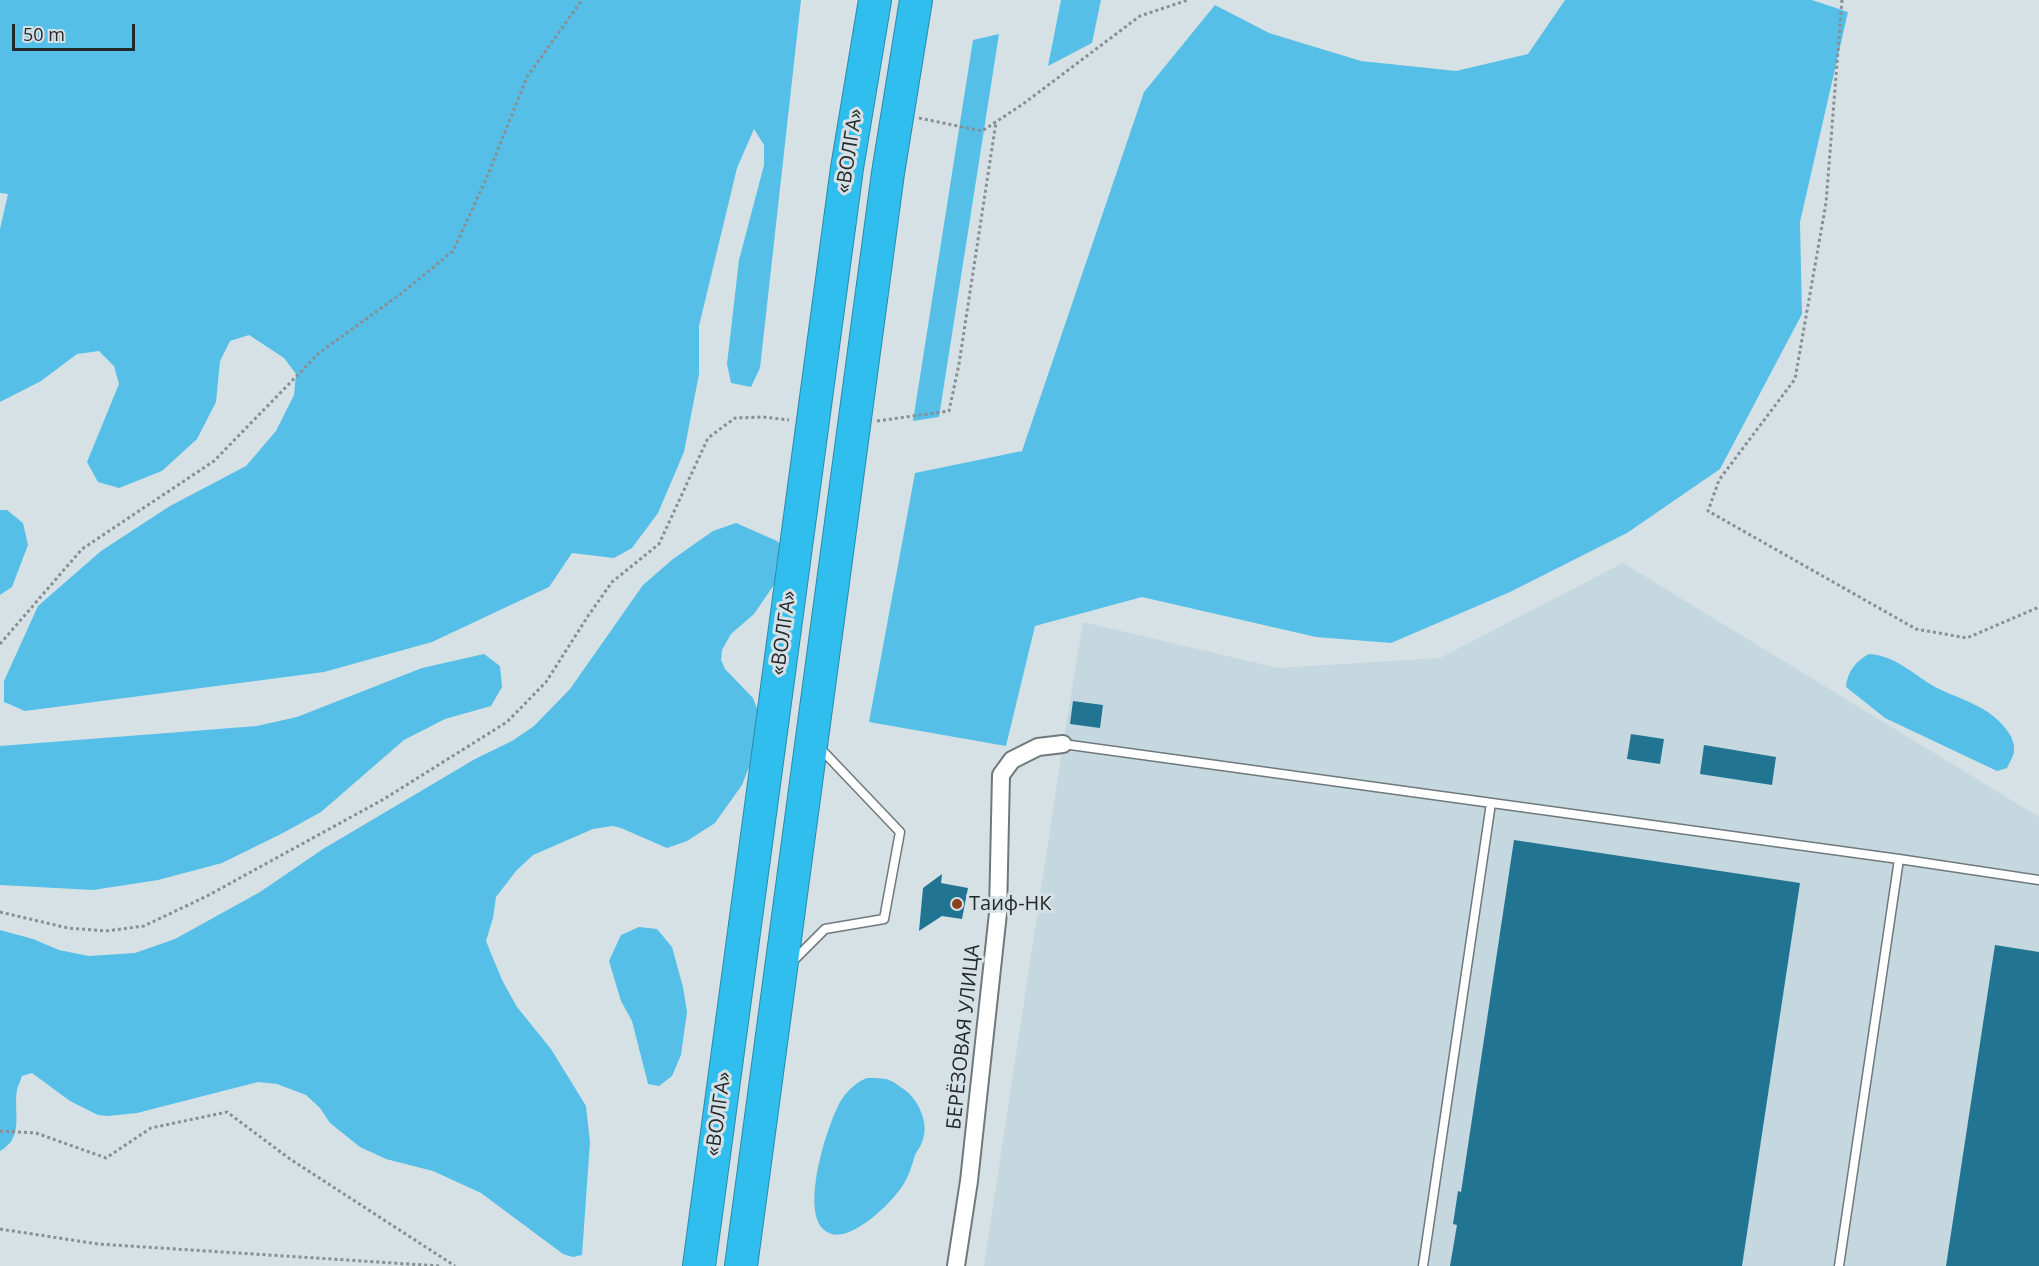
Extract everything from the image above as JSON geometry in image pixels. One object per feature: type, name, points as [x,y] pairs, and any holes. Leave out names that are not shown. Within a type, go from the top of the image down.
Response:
[{"type":"highway","name":"«ВОЛГА»","points":[[699,1266],[847,168],[875,0]]},
{"type":"highway","name":"«ВОЛГА»","points":[[741,1266],[854,425],[916,0]]},
{"type":"street","name":"БЕРЁЗОВАЯ УЛИЦА","points":[[956,1266],[969,1181],[998,913],[1001,775],[1012,760],[1038,747],[1063,744]]},
{"type":"lane","points":[[780,974],[825,929],[884,919],[900,832],[812,740]]},
{"type":"lane","points":[[1063,744],[2039,879]]},
{"type":"lane","points":[[1423,1266],[1491,803]]},
{"type":"lane","points":[[1839,1266],[1899,859]]},
{"type":"path","points":[[0,644],[82,549],[214,461],[319,354],[402,293],[453,251],[487,177],[527,77],[582,0]]},
{"type":"path","points":[[898,114],[982,131],[1140,16],[1188,0]]},
{"type":"path","points":[[1842,0],[1826,203],[1795,379],[1719,480],[1708,511],[1916,629],[1967,638],[2039,607]]},
{"type":"path","points":[[854,425],[949,411],[959,364],[996,122]]},
{"type":"path","points":[[0,912],[68,928],[106,931],[144,926],[207,896],[384,799],[507,722],[546,682],[612,582],[659,544],[708,438],[735,418],[763,417],[812,423]]},
{"type":"path","points":[[0,1131],[36,1133],[106,1158],[151,1128],[227,1112],[290,1159],[455,1266]]},
{"type":"path","points":[[0,1229],[98,1244],[440,1266]]},
{"type":"shaded area","points":[[0,0],[801,0],[760,368],[751,387],[731,383],[727,364],[739,260],[764,165],[764,145],[754,129],[737,168],[699,326],[699,374],[684,452],[658,513],[632,548],[614,558],[572,553],[549,587],[432,642],[324,672],[25,711],[4,702],[4,681],[38,606],[101,551],[170,506],[246,466],[276,431],[294,395],[296,374],[284,358],[249,335],[230,341],[220,361],[216,402],[197,439],[162,471],[119,488],[98,482],[87,462],[119,384],[114,366],[99,351],[77,354],[41,381],[0,402],[0,229],[8,194],[0,193]]},
{"type":"shaded area","points":[[1061,0],[1101,0],[1092,43],[1048,66]]},
{"type":"shaded area","points":[[1565,0],[1812,0],[1848,12],[1800,222],[1802,314],[1720,469],[1627,533],[1510,592],[1391,643],[1316,637],[1142,597],[1035,626],[1006,746],[869,722],[915,473],[1022,451],[1144,92],[1215,5],[1269,33],[1361,61],[1456,71],[1528,54]]},
{"type":"shaded area","points":[[999,34],[939,417],[913,421],[973,40]]},
{"type":"shaded area","points":[[0,510],[7,510],[23,523],[28,545],[12,587],[0,595]]},
{"type":"shaded area","points":[[736,523],[777,541],[783,547],[778,579],[754,614],[731,634],[722,650],[721,660],[725,669],[753,698],[758,711],[756,749],[742,785],[715,823],[687,841],[667,848],[612,826],[593,829],[533,855],[516,871],[496,897],[486,941],[502,980],[517,1007],[551,1049],[586,1106],[590,1142],[582,1255],[573,1257],[563,1254],[481,1193],[433,1171],[386,1159],[360,1147],[330,1123],[320,1108],[306,1095],[277,1084],[258,1082],[137,1113],[108,1116],[98,1115],[70,1101],[32,1073],[22,1076],[17,1090],[13,1139],[0,1151],[0,930],[33,939],[59,950],[89,956],[135,953],[175,939],[260,892],[323,849],[475,759],[512,741],[534,726],[570,689],[643,585],[673,559],[713,531]]},
{"type":"shaded area","points":[[1623,563],[2039,817],[2039,1266],[984,1266],[1083,622],[1278,668],[1440,658]]},
{"type":"shaded area","points":[[484,654],[500,666],[502,687],[491,706],[445,719],[404,740],[321,812],[222,863],[158,880],[93,890],[0,885],[0,746],[257,726],[297,717],[422,668]]},
{"type":"shaded area","points":[[1869,654],[1896,662],[1935,687],[1976,705],[1994,716],[2009,733],[2014,744],[2014,753],[2007,768],[1997,771],[1885,718],[1846,687],[1848,676],[1853,668]]},
{"type":"shaded area","points":[[639,927],[657,929],[672,947],[687,1012],[681,1055],[672,1076],[659,1086],[648,1084],[632,1021],[621,1001],[609,961],[621,935]]},
{"type":"shaded area","points":[[867,1078],[889,1080],[910,1094],[918,1105],[925,1126],[922,1143],[907,1178],[889,1203],[855,1229],[843,1234],[832,1234],[823,1229],[817,1218],[815,1185],[818,1166],[840,1102],[852,1088]]},
{"type":"building","points":[[1073,701],[1103,705],[1100,728],[1070,724]]},
{"type":"building","points":[[1631,734],[1664,739],[1660,764],[1627,759]]},
{"type":"building","points":[[1704,745],[1776,757],[1772,785],[1700,774]]},
{"type":"building","points":[[1514,840],[1800,883],[1742,1266],[1450,1266],[1457,1225],[1453,1224],[1458,1191],[1461,1192]]},
{"type":"building","points":[[942,874],[941,883],[968,888],[962,919],[942,916],[919,931],[923,888]]},
{"type":"building","points":[[1995,945],[2039,952],[2039,1266],[1946,1266]]},
{"type":"place","name":"Таиф-НК","points":[[957,904]]}]
